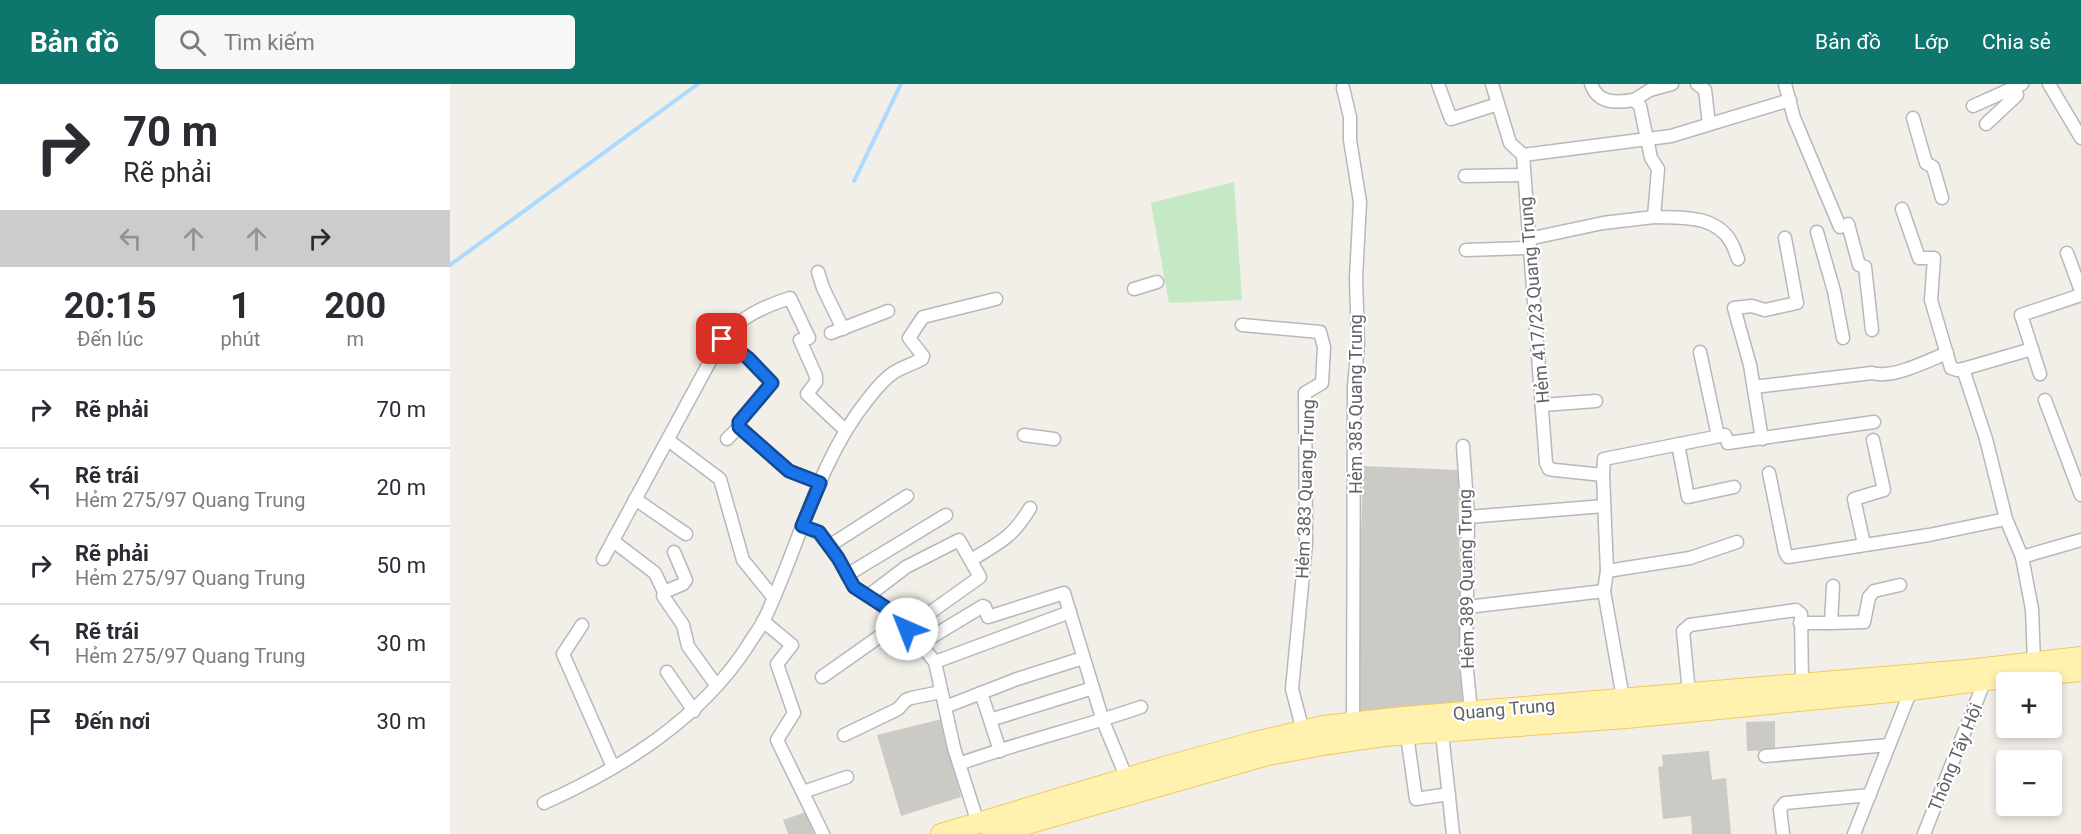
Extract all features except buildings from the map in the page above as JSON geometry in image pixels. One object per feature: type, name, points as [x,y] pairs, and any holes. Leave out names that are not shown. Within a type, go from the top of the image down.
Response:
[{"type":"main road","name":"Quang Trung","points":[[941,834],[985,829],[1268,755],[1305,739],[1353,723],[1471,711],[1624,708],[1911,690],[2034,662],[2081,657]]},
{"type":"main road","name":"Quang Trung","points":[[985,829],[1127,779],[1255,742],[1442,733],[1624,708],[1689,693],[1802,683],[2081,671]]},
{"type":"street","points":[[1437,84],[1451,119],[1498,104]]},
{"type":"street","points":[[1492,84],[1510,143],[1523,155],[1671,136],[1790,100]]},
{"type":"street","points":[[1591,84],[1601,99],[1616,103],[1634,100],[1650,90],[1672,84]]},
{"type":"street","points":[[1696,84],[1705,90],[1709,124]]},
{"type":"street","points":[[1785,84],[1794,118],[1844,225],[1859,265],[1865,267],[1872,330]]},
{"type":"street","points":[[2049,84],[2081,138]]},
{"type":"street","points":[[1973,106],[2004,90],[2019,86],[2017,94],[1986,124]]},
{"type":"street","name":"Hẻm 385 Quang Trung","points":[[1343,88],[1350,117],[1350,140],[1360,201],[1356,287],[1358,344],[1354,386],[1353,723]]},
{"type":"street","points":[[1634,100],[1640,106],[1651,158],[1658,169],[1654,217]]},
{"type":"street","points":[[1913,118],[1926,163],[1933,167],[1942,198]]},
{"type":"street","name":"Hẻm 417/23 Quang Trung","points":[[1523,155],[1546,463],[1549,469],[1603,475]]},
{"type":"street","points":[[1465,176],[1524,176]]},
{"type":"street","points":[[1902,209],[1918,258],[1934,258],[1931,300],[1951,368],[1963,369],[2032,349]]},
{"type":"street","points":[[1466,250],[1529,244],[1633,219],[1696,218],[1716,227],[1731,241],[1738,260]]},
{"type":"street","points":[[1817,232],[1834,291],[1843,338]]},
{"type":"street","points":[[1762,439],[1750,365],[1734,308],[1752,306],[1766,310],[1797,303],[1785,238]]},
{"type":"street","points":[[2040,374],[2022,315],[2081,293],[2067,254]]},
{"type":"street","points":[[818,272],[837,331],[888,311]]},
{"type":"street","points":[[1134,289],[1156,282]]},
{"type":"street","points":[[603,559],[722,339],[737,323],[751,313],[790,298],[808,338],[800,340],[816,376],[816,382],[807,394],[845,430]]},
{"type":"street","points":[[544,803],[572,791],[634,756],[694,711],[737,662],[763,621],[832,455],[852,418],[875,390],[894,373],[922,359],[923,356],[909,338],[923,317],[996,299]]},
{"type":"street","name":"Hẻm 383 Quang Trung","points":[[1242,325],[1320,332],[1324,347],[1323,383],[1305,393],[1306,543],[1292,689],[1305,739]]},
{"type":"street","points":[[722,339],[748,358],[772,383],[739,422],[739,427],[727,439]]},
{"type":"street","points":[[1700,352],[1718,436]]},
{"type":"street","points":[[1754,387],[1872,373],[1883,375],[1947,353]]},
{"type":"street","points":[[1963,369],[1986,439],[2006,519],[2022,557],[2032,609],[2034,662]]},
{"type":"street","points":[[2045,400],[2081,495]]},
{"type":"street","points":[[1542,405],[1596,401]]},
{"type":"street","points":[[1624,708],[1604,591],[1606,571],[1604,459],[1725,435],[1728,443],[1874,422]]},
{"type":"street","points":[[739,427],[789,471],[820,483]]},
{"type":"street","points":[[1024,435],[1054,439]]},
{"type":"street","points":[[668,440],[720,479],[743,561],[773,597]]},
{"type":"street","points":[[1864,544],[1854,499],[1884,490],[1873,440]]},
{"type":"street","points":[[1678,444],[1688,497],[1734,487]]},
{"type":"street","name":"Hẻm 389 Quang Trung","points":[[1463,446],[1468,517],[1466,661],[1471,711]]},
{"type":"street","points":[[1769,473],[1785,552],[1788,557],[1929,535],[2006,519]]},
{"type":"street","points":[[829,546],[907,496]]},
{"type":"street","points":[[635,499],[686,534]]},
{"type":"street","points":[[1468,517],[1604,506]]},
{"type":"street","points":[[971,560],[1007,538],[1019,526],[1030,508]]},
{"type":"street","points":[[847,575],[946,514]]},
{"type":"street","points":[[802,526],[819,532],[854,587],[888,609],[921,644],[934,662],[959,764],[985,829]]},
{"type":"street","points":[[822,677],[980,577],[961,543],[956,540],[906,567],[868,596]]},
{"type":"street","points":[[2022,557],[2081,540]]},
{"type":"street","points":[[613,542],[655,573],[664,592],[663,596],[682,625],[688,646],[716,685]]},
{"type":"street","points":[[1606,571],[1690,558],[1737,542]]},
{"type":"street","points":[[664,592],[683,584],[686,580],[675,552]]},
{"type":"street","points":[[1800,623],[1864,622],[1869,597],[1874,591],[1900,585]]},
{"type":"street","points":[[1831,623],[1833,586]]},
{"type":"street","points":[[1467,607],[1604,591]]},
{"type":"street","points":[[921,644],[983,606],[988,617],[1064,594],[1103,721],[1127,779]]},
{"type":"street","points":[[1689,693],[1683,631],[1686,627],[1796,610],[1801,614],[1802,683]]},
{"type":"street","points":[[934,662],[1070,612]]},
{"type":"street","points":[[763,621],[792,645],[777,664],[794,713],[777,740],[823,834]]},
{"type":"street","points":[[582,625],[563,654],[613,767]]},
{"type":"street","points":[[945,707],[1083,658]]},
{"type":"street","points":[[667,672],[694,711]]},
{"type":"street","name":"Thông Tây Hội","points":[[1924,834],[1986,674]]},
{"type":"street","points":[[990,720],[1093,688]]},
{"type":"street","points":[[1854,834],[1911,690]]},
{"type":"street","points":[[844,735],[898,709],[911,698],[942,692]]},
{"type":"street","points":[[981,693],[1000,751]]},
{"type":"street","points":[[959,764],[1103,721],[1141,707]]},
{"type":"street","points":[[1442,733],[1453,834]]},
{"type":"street","points":[[1407,735],[1416,799],[1449,794]]},
{"type":"street","points":[[1765,756],[1889,745]]},
{"type":"street","points":[[803,792],[847,777]]},
{"type":"street","points":[[1783,834],[1780,809],[1785,803],[1870,795]]},
{"type":"green space","points":[[1234,182],[1242,300],[1169,303],[1151,203]]},
{"type":"waterway","points":[[450,265],[698,84]]},
{"type":"waterway","points":[[854,181],[901,84]]},
{"type":"route","points":[[722,339],[748,358],[772,382],[772,386],[739,422],[739,427],[789,471],[820,483],[802,526],[819,532],[838,558],[854,587],[888,609],[907,629]]}]
